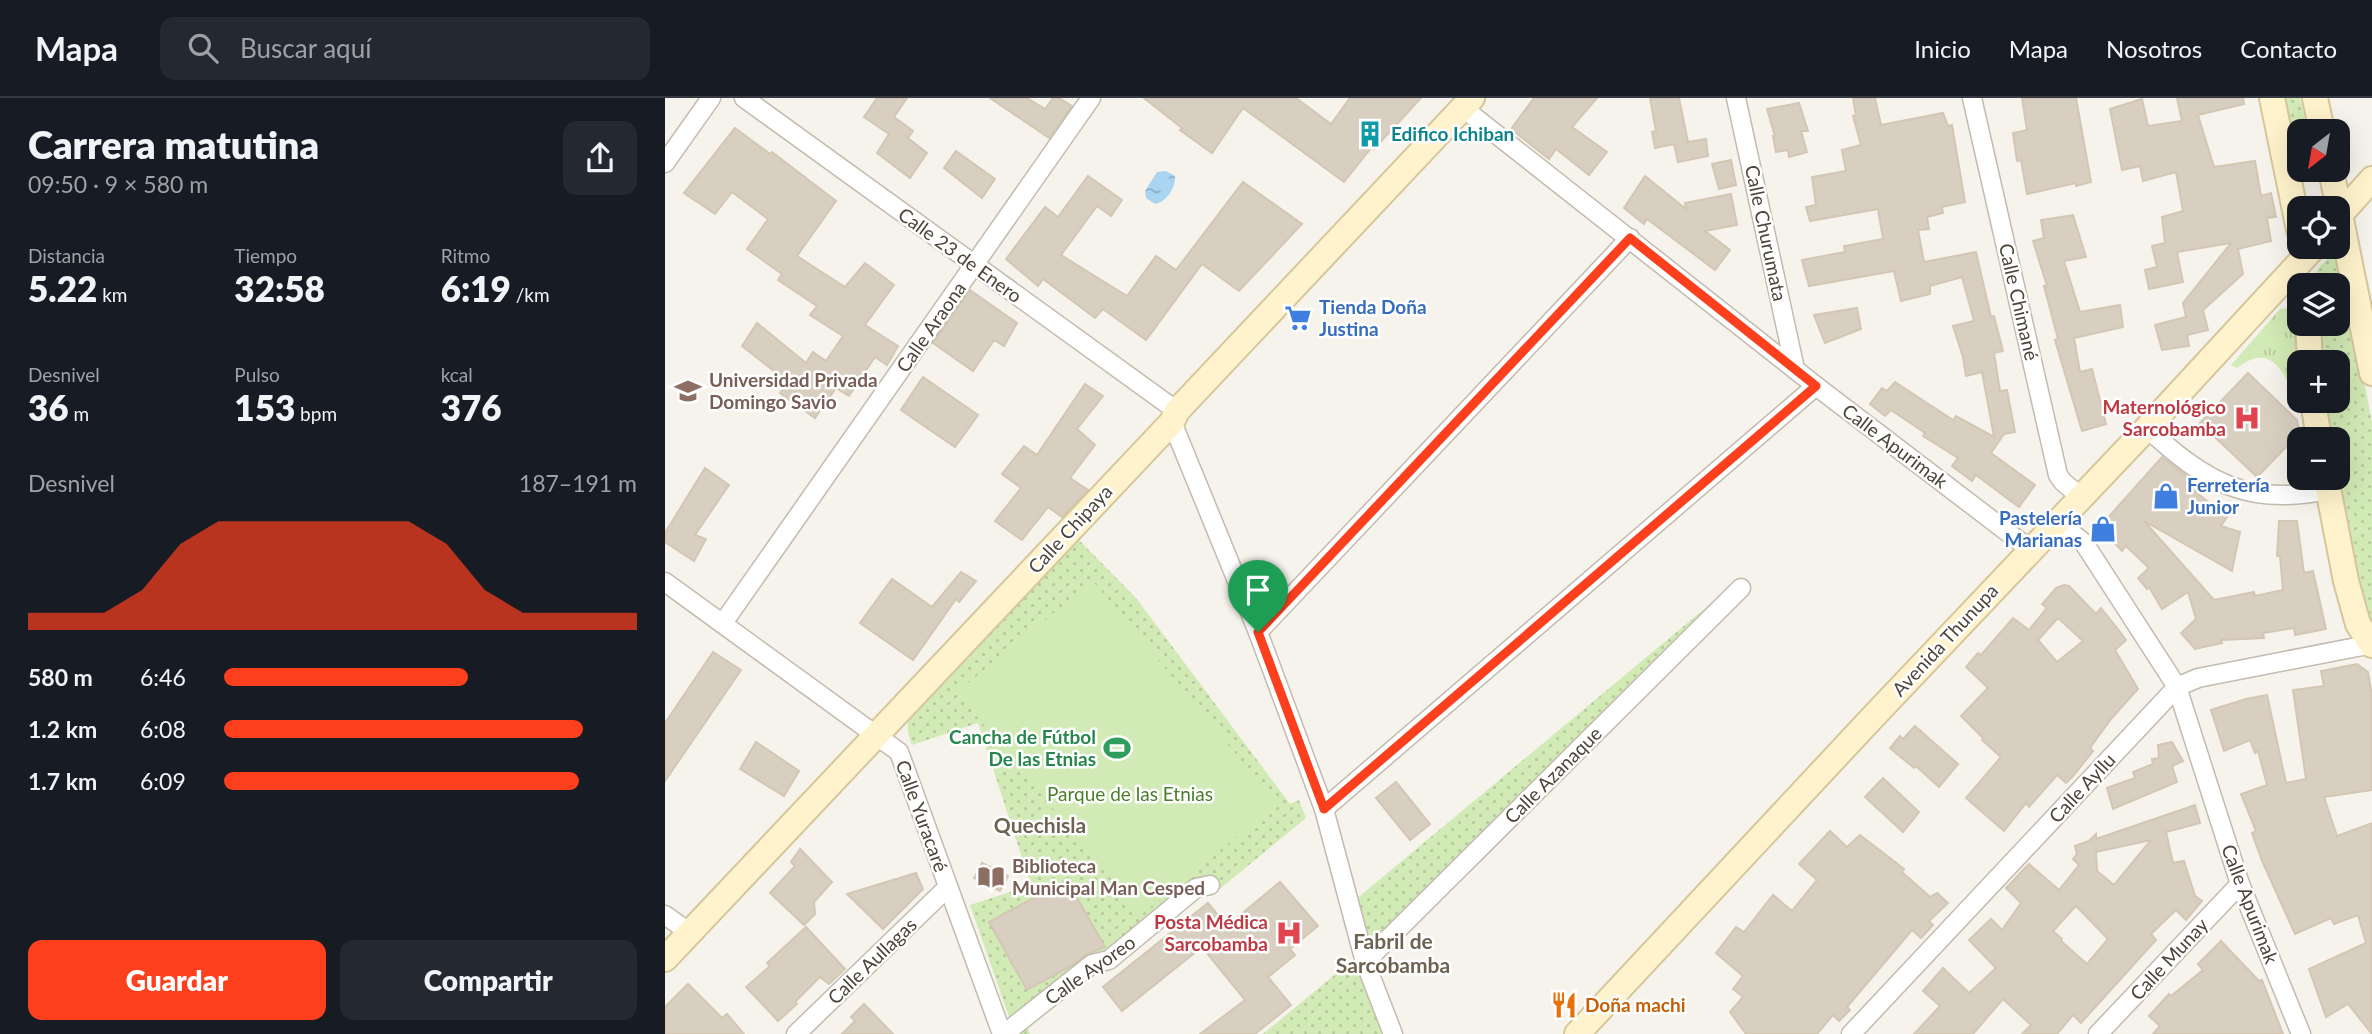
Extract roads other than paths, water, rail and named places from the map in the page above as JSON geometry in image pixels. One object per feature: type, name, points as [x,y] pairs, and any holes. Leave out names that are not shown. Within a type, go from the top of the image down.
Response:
[{"type":"street","points":[[665,163],[711,98]]},
{"type":"street","name":"Calle 23 de Enero","points":[[744,98],[1174,416]]},
{"type":"street","name":"Calle Araona","points":[[723,624],[1091,98]]},
{"type":"street","name":"Calle Churumata","points":[[1736,98],[1795,369]]},
{"type":"street","name":"Calle Chimané","points":[[1972,98],[2058,475],[2081,498]]},
{"type":"street","points":[[2272,98],[2292,196]]},
{"type":"street","points":[[2315,98],[2319,119]]},
{"type":"street","name":"Calle Apurimak","points":[[1468,103],[1630,238],[1816,386],[2031,550]]},
{"type":"street","name":"Calle Chipaya","points":[[665,959],[1468,103]]},
{"type":"street","points":[[2350,204],[2372,179]]},
{"type":"street","points":[[1258,632],[1630,238]]},
{"type":"street","name":"Avenida Thunupa","points":[[1577,1034],[2147,428],[2299,259]]},
{"type":"street","points":[[2348,259],[2372,373]]},
{"type":"street","points":[[1324,809],[1816,386]]},
{"type":"street","points":[[1174,416],[1324,809],[1365,962],[1393,1034]]},
{"type":"street","points":[[2147,428],[2191,465],[2216,481],[2242,492],[2281,497],[2300,496],[2314,490]]},
{"type":"street","points":[[2328,490],[2346,581],[2358,624],[2372,644]]},
{"type":"street","name":"Calle Apurimak","points":[[2058,522],[2084,542],[2177,687],[2240,884],[2301,1034]]},
{"type":"street","name":"Calle Yuracaré","points":[[665,582],[899,752],[1003,1034]]},
{"type":"street","name":"Calle Azanaque","points":[[1365,962],[1741,588]]},
{"type":"street","name":"Calle Ayllu","points":[[1851,1034],[2177,687],[2198,678],[2372,644]]},
{"type":"street","name":"Calle Munay","points":[[2098,1034],[2240,884]]},
{"type":"street","name":"Calle Ayoreo","points":[[1003,1034],[1092,964],[1109,960],[1196,888],[1210,885]]},
{"type":"street","name":"Calle Aullagas","points":[[796,1034],[948,887]]},
{"type":"street","points":[[665,915],[690,933]]},
{"type":"water","points":[[1166,171],[1175,176],[1174,185],[1167,197],[1155,204],[1146,198],[1145,191],[1157,172]]},
{"type":"place","name":"Edifico Ichiban","points":[[1370,134]]},
{"type":"place","name":"Tienda Doña Justina","points":[[1298,318]]},
{"type":"place","name":"Universidad Privada Domingo Savio","points":[[688,391]]},
{"type":"place","name":"Maternológico Sarcobamba","points":[[2247,418]]},
{"type":"place","name":"Ferretería Junior","points":[[2166,496]]},
{"type":"place","name":"Pastelería Marianas","points":[[2103,529]]},
{"type":"place","name":"Cancha de Fútbol De las Etnias","points":[[1117,748]]},
{"type":"place","name":"Biblioteca Municipal Man Cesped","points":[[991,877]]},
{"type":"place","name":"Posta Médica Sarcobamba","points":[[1289,933]]},
{"type":"place","name":"Doña machi","points":[[1564,1005]]},
{"type":"district","name":"Quechisla","points":[[1040,826]]},
{"type":"district","name":"Fabril de Sarcobamba","points":[[1393,954]]},
{"type":"park label","name":"Parque de las Etnias","points":[[1130,794]]}]
